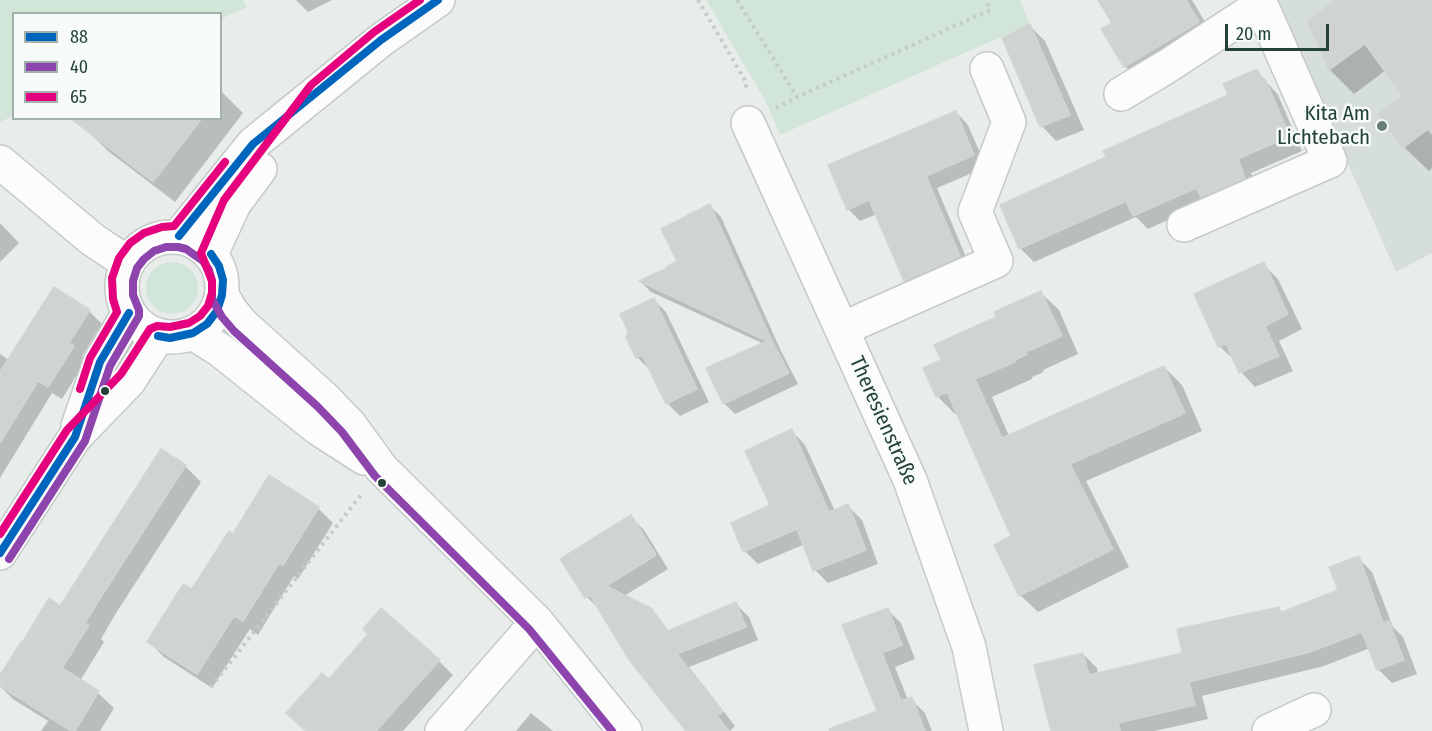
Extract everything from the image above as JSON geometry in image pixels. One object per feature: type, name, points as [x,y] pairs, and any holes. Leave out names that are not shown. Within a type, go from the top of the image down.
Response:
[{"type":"street","points":[[179,236],[253,144],[381,40],[438,0]]},
{"type":"street","points":[[1121,94],[1166,67],[1260,2],[1330,161],[1184,225]]},
{"type":"street","points":[[842,329],[996,261],[975,212],[1009,122],[987,69]]},
{"type":"street","points":[[211,254],[234,204],[319,91]]},
{"type":"street","name":"Theresienstraße","points":[[748,123],[910,480],[969,647],[986,731]]},
{"type":"street","points":[[0,162],[93,240],[128,263]]},
{"type":"street","points":[[179,236],[191,239],[211,254],[219,266],[223,280],[222,295],[217,311],[207,324],[194,333],[170,338],[158,336],[137,323],[129,313],[123,297],[122,279],[128,263],[137,251],[149,242],[164,237],[179,236]]},
{"type":"street","points":[[222,295],[242,324],[324,398],[350,425],[382,469],[537,622],[625,731]]},
{"type":"street","points":[[75,437],[100,362],[129,313]]},
{"type":"street","points":[[194,333],[220,350],[319,429],[382,469]]},
{"type":"street","points":[[0,553],[75,437],[129,381],[158,336]]},
{"type":"street","points":[[442,731],[537,622]]},
{"type":"street","points":[[1269,731],[1314,710]]},
{"type":"path","points":[[698,0],[746,82],[748,123]]},
{"type":"path","points":[[737,0],[797,97],[990,10],[986,0]]},
{"type":"path","points":[[211,687],[382,469]]},
{"type":"shaded area","name":"Kita Am Lichtebach","points":[[1275,0],[1432,0],[1432,253],[1396,272]]},
{"type":"green space","points":[[0,0],[243,0],[247,7],[222,19],[222,12],[12,12],[12,116],[0,122]]},
{"type":"green space","points":[[706,0],[1020,0],[1030,24],[780,135],[766,102]]},
{"type":"green space","points":[[167,262],[177,262],[191,269],[198,288],[191,307],[177,314],[167,314],[157,310],[150,303],[146,293],[146,283],[150,273],[157,266]]},
{"type":"building","points":[[1098,0],[1186,0],[1199,22],[1124,67],[1101,29],[1112,23]]},
{"type":"building","points":[[1336,0],[1432,0],[1432,134],[1428,129],[1403,148],[1378,114],[1403,96],[1365,44],[1329,70],[1307,21]]},
{"type":"building","points":[[1030,24],[1070,115],[1040,127],[1002,38]]},
{"type":"building","points":[[1257,69],[1262,80],[1265,79],[1290,136],[1238,159],[1245,178],[1201,197],[1196,188],[1133,216],[1126,201],[1019,249],[1000,205],[1106,157],[1103,151],[1228,95],[1223,84]]},
{"type":"building","points":[[956,111],[974,155],[926,176],[960,256],[904,281],[869,200],[847,210],[828,165]]},
{"type":"building","points":[[73,120],[200,120],[153,182]]},
{"type":"building","points":[[710,204],[771,339],[789,373],[723,404],[706,368],[767,341],[639,281],[677,261],[661,229]]},
{"type":"building","points":[[1264,262],[1288,314],[1265,326],[1279,356],[1239,373],[1226,344],[1218,347],[1194,294]]},
{"type":"building","points":[[54,287],[90,310],[69,343],[74,346],[48,387],[38,381],[0,443],[0,372]]},
{"type":"building","points":[[1041,291],[1062,336],[1026,352],[1027,354],[1015,362],[975,379],[1002,438],[1164,366],[1185,413],[1070,464],[1113,549],[1019,596],[994,545],[1011,536],[947,392],[936,397],[923,368],[941,360],[934,345],[996,317],[994,312]]},
{"type":"building","points":[[654,298],[697,389],[666,404],[642,355],[636,358],[626,338],[628,331],[620,314]]},
{"type":"building","points":[[792,429],[829,512],[848,504],[866,550],[813,571],[797,529],[743,552],[731,523],[770,505],[745,451]]},
{"type":"building","points":[[161,449],[186,465],[85,623],[89,625],[62,668],[99,691],[75,731],[71,731],[0,686],[0,675],[49,598],[60,606]]},
{"type":"building","points":[[269,475],[319,507],[283,565],[279,563],[243,621],[234,616],[197,674],[147,642],[183,584],[192,589],[229,531],[233,534]]},
{"type":"building","points":[[631,515],[656,555],[606,586],[651,608],[668,631],[736,602],[746,627],[677,654],[723,712],[717,716],[729,731],[686,731],[630,661],[590,595],[585,598],[560,559]]},
{"type":"building","points":[[1359,556],[1383,623],[1389,621],[1404,660],[1377,670],[1362,632],[1310,652],[1189,682],[1195,705],[1118,723],[1120,731],[1051,731],[1034,665],[1083,653],[1089,675],[1182,653],[1177,629],[1279,607],[1280,613],[1338,590],[1329,567]]},
{"type":"building","points":[[381,608],[440,660],[376,731],[306,731],[286,713],[322,673],[329,679],[368,634],[363,629]]},
{"type":"building","points":[[888,608],[902,645],[882,653],[901,701],[912,697],[925,731],[830,731],[829,729],[877,711],[842,625]]},
{"type":"transit line","name":"65","points":[[0,534],[67,430],[121,374],[150,329],[157,326],[170,327],[189,323],[200,316],[208,306],[212,293],[212,281],[201,253],[224,200],[311,85],[374,32],[420,0]]},
{"type":"transit line","name":"88","points":[[179,236],[253,144],[381,40],[438,0]]},
{"type":"transit line","name":"65","points":[[80,389],[90,358],[117,312],[113,299],[112,278],[119,258],[130,243],[144,233],[174,226],[225,162]]},
{"type":"transit line","name":"40","points":[[9,559],[85,441],[110,366],[139,316],[133,295],[133,281],[137,268],[154,251],[166,247],[186,249],[203,261],[209,270],[212,281],[212,299],[222,317],[234,331],[317,406],[342,432],[375,476],[529,629],[612,731]]},
{"type":"transit line","name":"88","points":[[158,336],[170,338],[193,333],[207,324],[217,311],[222,295],[223,280],[219,266],[211,254]]},
{"type":"transit line","name":"88","points":[[0,553],[75,437],[100,362],[129,313]]},
{"type":"place","name":"Kita Am Lichtebach","points":[[1382,126]]}]
